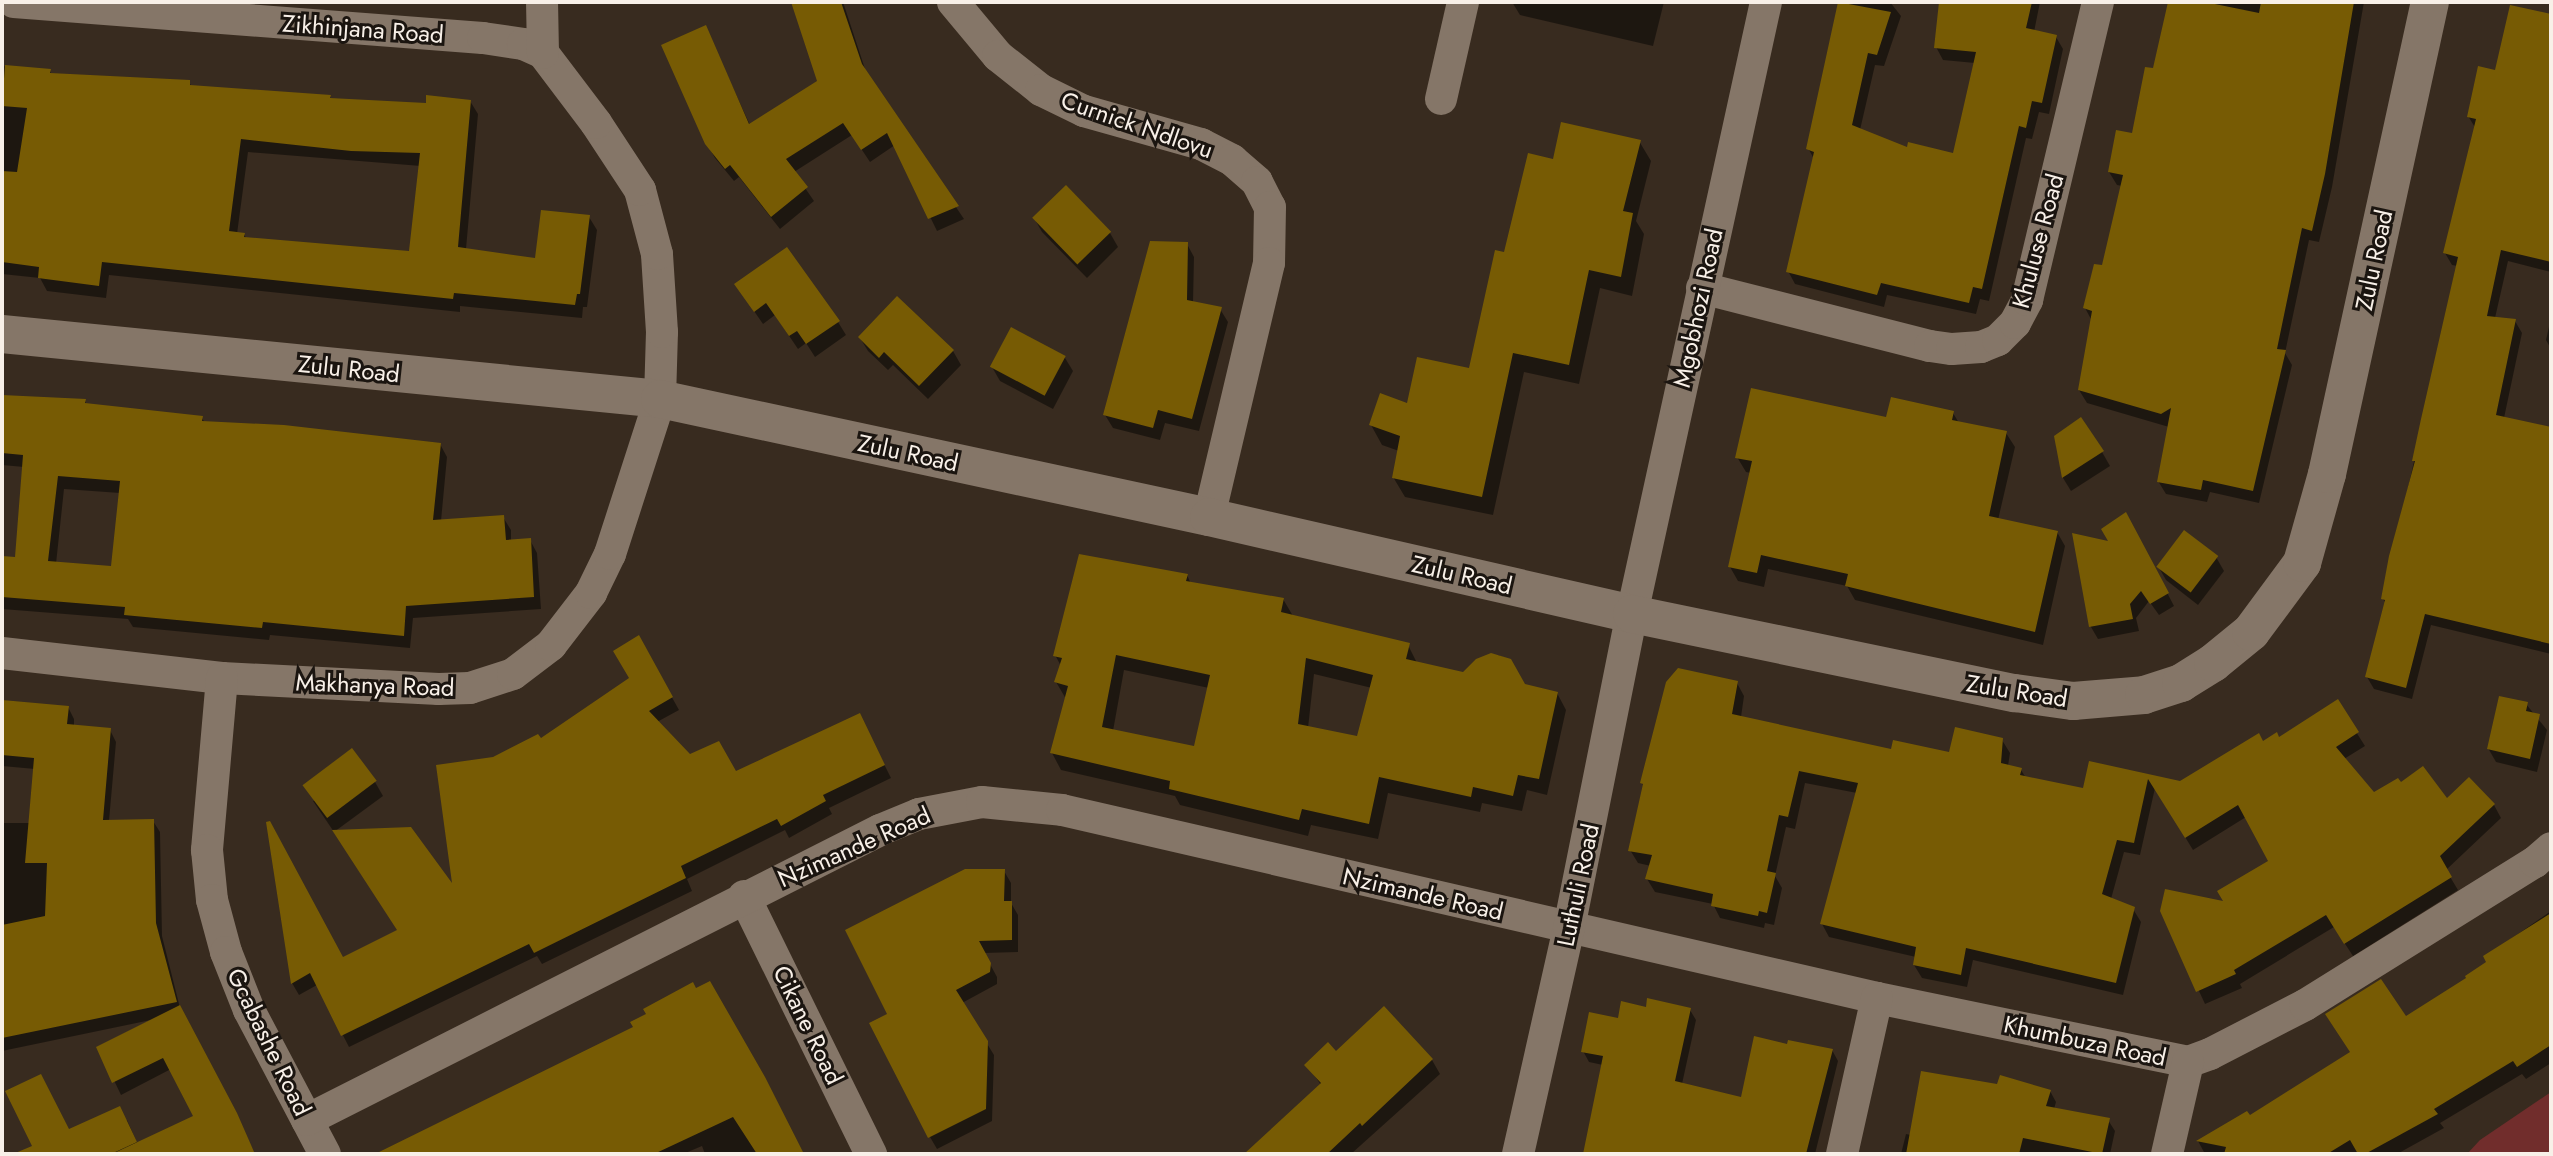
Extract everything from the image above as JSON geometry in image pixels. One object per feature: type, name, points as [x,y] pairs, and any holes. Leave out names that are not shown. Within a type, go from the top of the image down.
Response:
[{"type":"street","name":"Zikhinjana Road","points":[[14,2],[217,10],[483,37],[523,44],[543,53]]},
{"type":"street","points":[[542,2],[543,53],[620,158],[640,190],[650,218],[657,254],[662,332],[660,400]]},
{"type":"street","name":"Curnick Ndlovu","points":[[953,2],[998,56],[1041,90],[1084,111],[1201,144],[1232,160],[1256,182],[1270,207],[1269,263],[1209,517]]},
{"type":"street","points":[[1441,99],[1463,2]]},
{"type":"street","name":"Mgobhozi Road","points":[[1632,614],[1766,2]]},
{"type":"street","name":"Khuluse Road","points":[[1702,288],[1930,346],[1952,349],[1981,347],[1998,340],[2015,323],[2027,300],[2098,2]]},
{"type":"street","name":"Zulu Road","points":[[2,334],[660,400],[1209,517],[1632,614],[2015,693],[2073,701],[2144,695],[2181,683],[2213,663],[2251,632],[2302,563],[2327,474],[2430,2]]},
{"type":"street","name":"Makhanya Road","points":[[2,653],[222,678],[439,689],[470,688],[513,674],[551,645],[591,593],[610,554],[660,400]]},
{"type":"street","name":"Luthuli Road","points":[[1518,1154],[1569,928],[1632,614]]},
{"type":"street","name":"Gcabashe Road","points":[[222,678],[206,850],[212,900],[226,952],[249,1010],[325,1154]]},
{"type":"street","name":"Nzimande Road","points":[[307,1120],[744,897],[919,814],[982,802],[1062,810],[1569,928]]},
{"type":"street","name":"Khumbuza Road","points":[[1569,928],[1877,998],[2188,1062],[2220,1049],[2305,1005],[2535,862],[2551,848]]},
{"type":"street","name":"Cikane Road","points":[[744,897],[871,1154]]},
{"type":"street","points":[[1842,1154],[1877,998]]},
{"type":"street","points":[[2167,1154],[2188,1062]]},
{"type":"shaded area","points":[[2551,1092],[2551,1154],[2467,1154],[2480,1140]]},
{"type":"building","points":[[791,2],[841,2],[862,64],[959,206],[928,219],[887,133],[861,150],[843,123],[786,159],[808,187],[771,217],[730,165],[725,169],[705,144],[661,45],[706,25],[749,124],[817,81]]},
{"type":"building","points":[[1838,2],[1891,12],[1877,55],[1868,53],[1852,125],[1907,147],[1908,142],[1953,153],[1976,52],[1934,48],[1939,2],[2032,2],[2026,28],[2057,35],[2042,103],[2032,101],[2026,128],[2019,126],[1982,289],[1973,287],[1969,303],[1881,283],[1877,295],[1786,272],[1814,152],[1806,149]]},
{"type":"building","points":[[2168,2],[2205,2],[2259,13],[2261,2],[2354,2],[2325,174],[2312,231],[2302,228],[2277,349],[2286,350],[2253,491],[2203,480],[2201,490],[2157,482],[2171,408],[2161,414],[2078,390],[2092,311],[2083,308],[2094,264],[2102,265],[2123,175],[2108,172],[2116,130],[2132,133],[2145,67],[2153,68]]},
{"type":"building","points":[[2510,5],[2551,14],[2551,262],[2501,250],[2487,316],[2516,319],[2496,415],[2551,427],[2551,644],[2425,614],[2406,688],[2365,677],[2385,600],[2381,599],[2389,556],[2415,461],[2412,461],[2458,257],[2443,253],[2476,119],[2467,117],[2478,66],[2495,70]]},
{"type":"building","points":[[5,65],[51,69],[50,73],[190,80],[190,85],[331,95],[330,98],[426,103],[426,95],[471,100],[458,247],[535,258],[541,210],[590,215],[580,294],[577,294],[575,305],[454,293],[453,299],[102,262],[99,286],[38,278],[39,267],[2,262],[2,171],[17,172],[27,108],[2,106]],"holes":[[[241,139],[351,151],[420,153],[409,251],[244,237],[245,233],[229,231]]]},
{"type":"building","points":[[1561,122],[1641,140],[1623,211],[1633,213],[1621,277],[1589,270],[1569,365],[1513,353],[1482,497],[1392,478],[1400,436],[1369,425],[1380,393],[1407,403],[1417,357],[1469,368],[1495,250],[1504,252],[1528,153],[1553,159]]},
{"type":"building","points":[[1066,185],[1111,232],[1077,264],[1032,218]]},
{"type":"building","points":[[1150,241],[1188,242],[1187,300],[1222,307],[1192,419],[1158,410],[1153,428],[1103,415]]},
{"type":"building","points":[[787,247],[840,321],[806,344],[797,331],[789,336],[766,303],[754,312],[734,284]]},
{"type":"building","points":[[897,296],[954,350],[919,386],[884,352],[879,358],[858,337]]},
{"type":"building","points":[[1011,327],[1066,356],[1045,396],[990,367]]},
{"type":"building","points":[[1751,388],[1886,417],[1891,397],[1954,411],[1952,420],[2007,431],[1989,516],[2058,531],[2035,632],[1845,586],[1848,574],[1761,555],[1757,573],[1728,567],[1752,461],[1735,458]]},
{"type":"building","points":[[2,395],[86,399],[85,403],[203,416],[202,421],[284,425],[441,443],[433,520],[504,515],[506,540],[531,538],[534,597],[406,606],[404,636],[263,622],[262,628],[124,615],[125,607],[2,597],[2,556],[15,557],[23,455],[2,453]],"holes":[[[58,476],[120,481],[111,566],[48,561]]]},
{"type":"building","points":[[2081,417],[2104,451],[2062,478],[2054,436]]},
{"type":"building","points":[[2126,512],[2169,593],[2150,604],[2141,591],[2130,604],[2133,619],[2089,627],[2072,533],[2108,541],[2101,529]]},
{"type":"building","points":[[2184,530],[2218,556],[2191,593],[2156,567]]},
{"type":"building","points":[[1079,554],[1188,574],[1186,581],[1284,598],[1281,612],[1410,643],[1406,659],[1463,672],[1476,659],[1491,653],[1511,659],[1525,684],[1558,692],[1539,779],[1518,775],[1513,796],[1473,787],[1471,797],[1379,777],[1369,824],[1302,809],[1299,820],[1169,789],[1170,781],[1050,753],[1068,686],[1054,682],[1062,658],[1053,656]],"holes":[[[1116,655],[1210,675],[1194,746],[1102,727]],[[1306,658],[1373,675],[1357,736],[1298,724]]]},
{"type":"building","points":[[639,635],[673,697],[649,711],[690,754],[719,741],[736,771],[860,713],[885,765],[823,795],[826,801],[781,826],[777,819],[681,866],[686,878],[534,953],[529,944],[341,1036],[310,973],[291,984],[266,822],[270,821],[343,957],[397,930],[332,830],[411,827],[452,883],[436,765],[493,757],[538,734],[541,738],[629,678],[613,651]]},
{"type":"building","points":[[1678,668],[1738,681],[1732,714],[1891,749],[1893,740],[1949,752],[1955,727],[2003,738],[2001,763],[2022,768],[2020,775],[2083,788],[2089,761],[2180,781],[2259,733],[2263,741],[2277,732],[2279,737],[2338,699],[2359,732],[2336,747],[2374,792],[2398,778],[2401,782],[2423,766],[2447,798],[2469,777],[2495,804],[2440,856],[2452,877],[2344,944],[2326,915],[2234,970],[2236,974],[2196,992],[2160,911],[2165,889],[2223,901],[2217,891],[2268,861],[2238,805],[2185,838],[2148,779],[2134,843],[2117,840],[2102,894],[2135,907],[2116,983],[1966,948],[1961,975],[1913,965],[1916,947],[1820,924],[1858,783],[1799,771],[1788,817],[1779,815],[1767,871],[1776,873],[1767,913],[1759,911],[1758,916],[1711,906],[1713,894],[1645,879],[1652,855],[1628,851],[1643,784],[1640,783],[1666,682]]},
{"type":"building","points":[[2499,696],[2528,702],[2526,711],[2540,714],[2530,759],[2487,749]]},
{"type":"building","points":[[2,700],[69,706],[67,724],[111,728],[103,820],[154,819],[156,923],[177,1002],[2,1038],[2,925],[45,916],[47,863],[25,863],[34,758],[2,755]]},
{"type":"building","points":[[352,748],[377,781],[327,818],[302,785]]},
{"type":"building","points":[[965,869],[1005,869],[1004,901],[1012,901],[1012,940],[979,941],[991,963],[990,972],[956,990],[988,1041],[986,1109],[928,1138],[869,1023],[887,1014],[845,930]]},
{"type":"building","points":[[2551,913],[2551,1045],[2517,1067],[2513,1061],[2434,1109],[2438,1114],[2365,1154],[2358,1154],[2350,1140],[2327,1154],[2224,1154],[2226,1147],[2196,1141],[2247,1111],[2250,1115],[2350,1052],[2325,1014],[2381,979],[2406,1016],[2466,978],[2465,976],[2486,962],[2483,956]]},
{"type":"building","points":[[710,981],[765,1077],[804,1154],[757,1154],[733,1117],[654,1154],[375,1154],[633,1027],[630,1022],[646,1014],[643,1009],[693,982],[696,988]]},
{"type":"building","points":[[1647,998],[1691,1008],[1675,1081],[1741,1097],[1754,1036],[1787,1044],[1788,1040],[1833,1049],[1806,1154],[1583,1154],[1603,1056],[1581,1052],[1589,1012],[1618,1018],[1621,1001],[1646,1007]]},
{"type":"building","points":[[180,1005],[237,1113],[255,1154],[112,1154],[193,1116],[163,1058],[112,1083],[96,1047]]},
{"type":"building","points":[[1384,1006],[1433,1059],[1362,1126],[1360,1123],[1327,1154],[1244,1154],[1321,1083],[1304,1065],[1328,1042],[1336,1051]]},
{"type":"building","points":[[1921,1071],[1997,1084],[2000,1075],[2051,1090],[2046,1106],[2110,1118],[2102,1154],[2023,1138],[2019,1154],[1906,1154]]},
{"type":"building","points":[[41,1074],[69,1129],[120,1106],[137,1142],[111,1154],[13,1154],[32,1146],[5,1091]]}]
